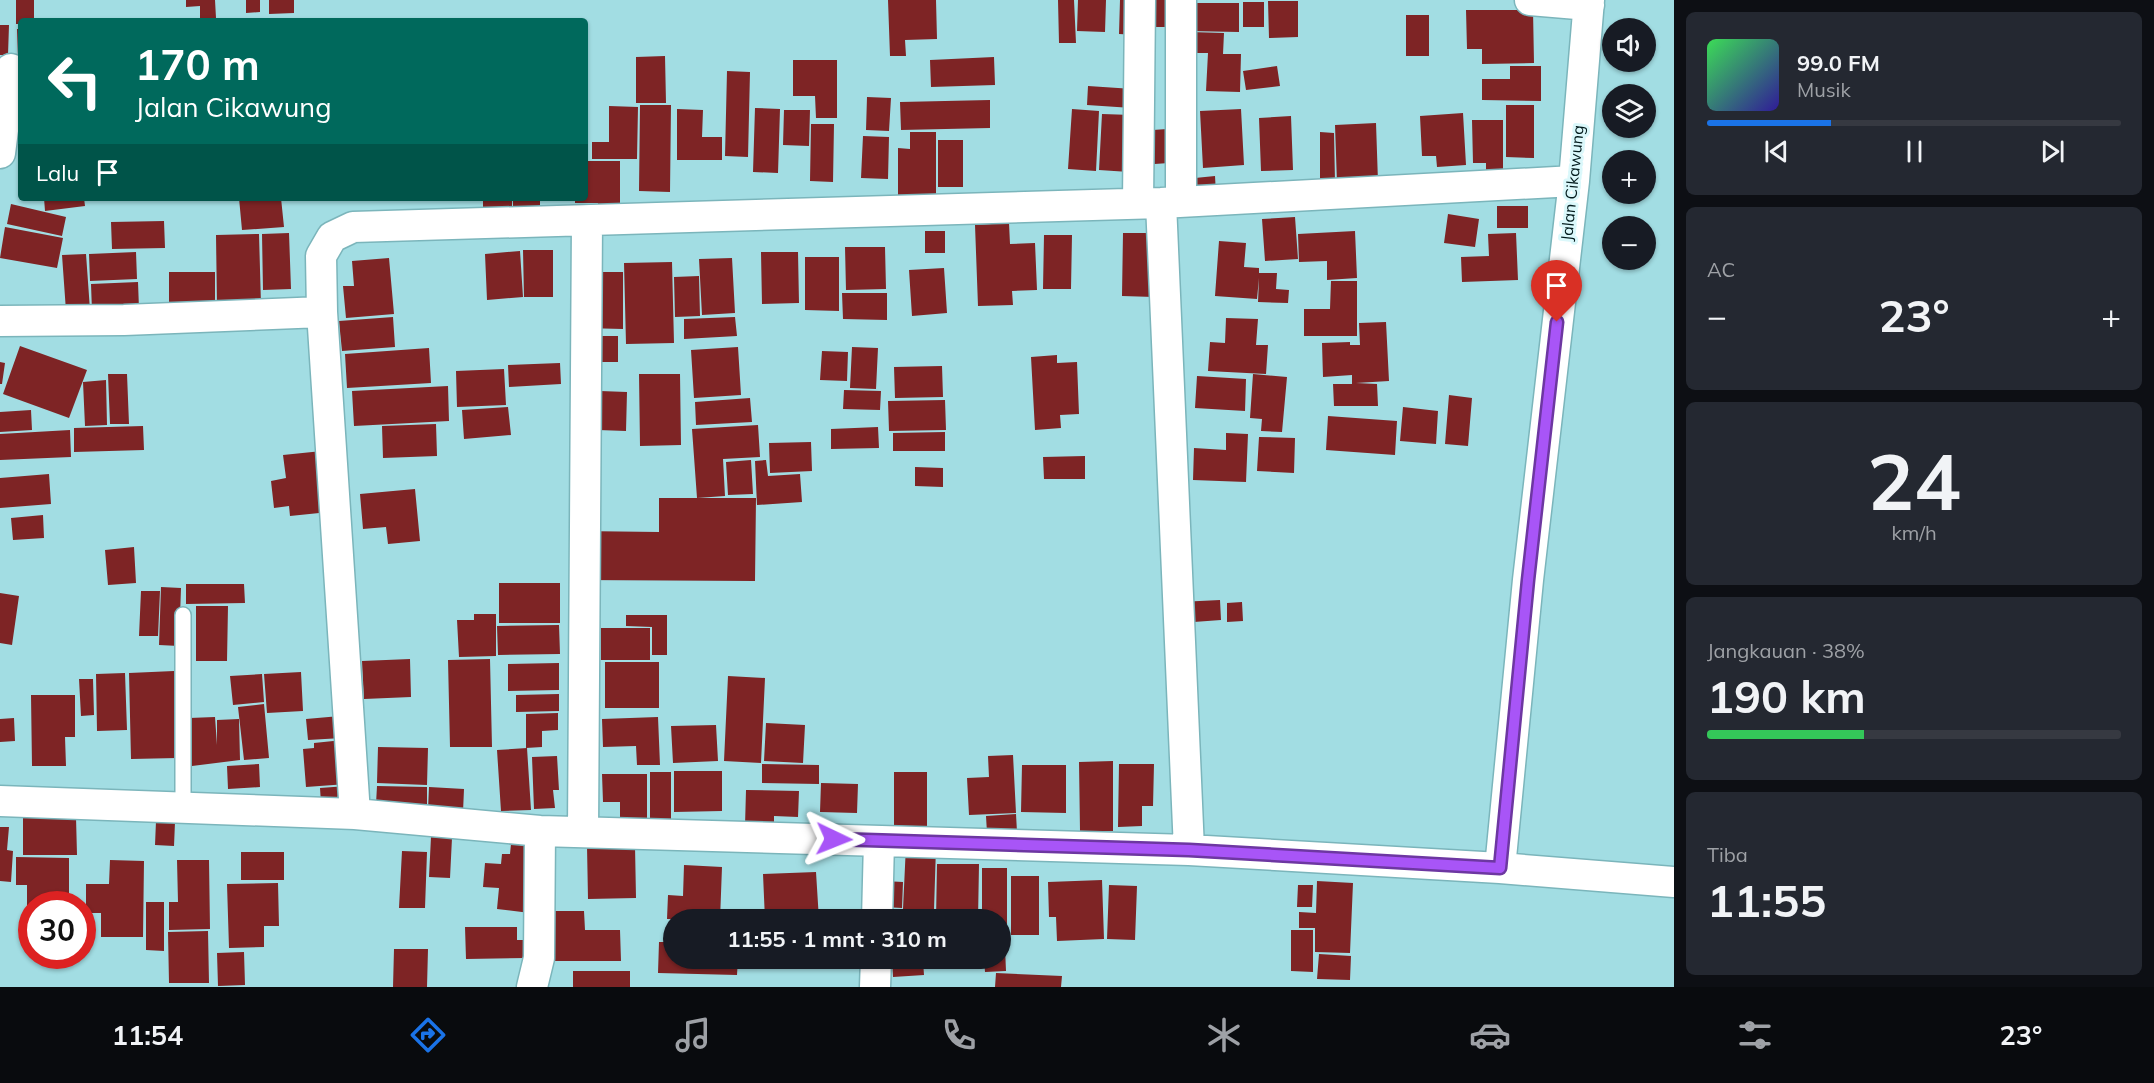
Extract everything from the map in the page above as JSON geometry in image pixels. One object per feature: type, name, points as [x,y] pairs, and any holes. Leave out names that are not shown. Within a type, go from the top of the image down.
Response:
[{"type":"street","points":[[1140,0],[1160,203],[1189,850]]},
{"type":"street","points":[[1160,203],[1181,0]]},
{"type":"street","points":[[1530,0],[1589,3]]},
{"type":"street","name":"Jalan Cikawung","points":[[1500,868],[1528,580],[1574,181],[1589,3]]},
{"type":"street","points":[[0,153],[11,69]]},
{"type":"street","points":[[355,814],[322,312],[321,256],[332,237],[353,227],[1160,203],[1574,181]]},
{"type":"street","points":[[583,831],[587,221]]},
{"type":"street","points":[[0,321],[124,320],[322,312]]},
{"type":"street","points":[[0,801],[355,814],[540,831],[1189,850],[1500,868],[1674,882]]},
{"type":"street","points":[[532,987],[539,958],[540,831]]},
{"type":"street","points":[[877,909],[879,841]]},
{"type":"street","points":[[875,987],[876,969]]},
{"type":"lane","points":[[183,615],[183,808]]},
{"type":"building","points":[[16,0],[34,0],[34,18],[18,18],[18,24],[16,24]]},
{"type":"building","points":[[186,0],[215,0],[216,18],[200,18],[200,6],[186,7]]},
{"type":"building","points":[[246,0],[260,0],[260,12],[246,13]]},
{"type":"building","points":[[269,0],[294,0],[294,13],[269,14]]},
{"type":"building","points":[[888,0],[936,0],[937,39],[905,40],[906,56],[890,56]]},
{"type":"building","points":[[1058,0],[1074,0],[1076,43],[1059,43]]},
{"type":"building","points":[[1078,0],[1106,0],[1105,32],[1077,31]]},
{"type":"building","points":[[1120,0],[1139,0],[1137,35],[1119,34]]},
{"type":"building","points":[[1142,0],[1176,0],[1176,27],[1141,27]]},
{"type":"building","points":[[1268,1],[1298,1],[1298,37],[1269,38]]},
{"type":"building","points":[[1243,2],[1264,2],[1264,27],[1243,27]]},
{"type":"building","points":[[1189,3],[1239,3],[1239,32],[1188,31]]},
{"type":"building","points":[[1466,10],[1533,10],[1534,63],[1482,64],[1482,49],[1467,49]]},
{"type":"building","points":[[1406,15],[1429,15],[1429,56],[1406,56]]},
{"type":"building","points":[[0,25],[9,25],[8,55],[0,55]]},
{"type":"building","points":[[1190,32],[1224,33],[1223,54],[1241,54],[1240,92],[1206,91],[1208,53],[1189,53]]},
{"type":"building","points":[[665,56],[666,103],[636,103],[636,57]]},
{"type":"building","points":[[994,57],[995,85],[931,87],[930,60]]},
{"type":"building","points":[[793,60],[837,60],[837,118],[816,118],[815,96],[793,96]]},
{"type":"building","points":[[1277,66],[1280,86],[1246,90],[1243,71]]},
{"type":"building","points":[[1510,66],[1541,66],[1541,101],[1482,100],[1482,79],[1510,79]]},
{"type":"building","points":[[727,71],[750,72],[748,157],[725,156]]},
{"type":"building","points":[[1088,86],[1133,89],[1132,108],[1087,105]]},
{"type":"building","points":[[867,97],[891,98],[889,131],[866,130]]},
{"type":"building","points":[[990,100],[990,128],[901,130],[900,102]]},
{"type":"building","points":[[640,105],[671,105],[670,192],[639,191]]},
{"type":"building","points":[[1506,105],[1534,105],[1534,158],[1506,157]]},
{"type":"building","points":[[609,106],[638,107],[637,159],[592,159],[592,142],[609,142]]},
{"type":"building","points":[[755,108],[780,109],[778,173],[753,172]]},
{"type":"building","points":[[677,109],[703,110],[702,137],[722,137],[722,160],[677,160]]},
{"type":"building","points":[[1072,109],[1099,111],[1096,171],[1068,169]]},
{"type":"building","points":[[1241,109],[1244,165],[1203,168],[1200,111]]},
{"type":"building","points":[[784,110],[810,110],[809,146],[783,145]]},
{"type":"building","points":[[1463,113],[1466,165],[1437,167],[1436,156],[1422,156],[1420,116]]},
{"type":"building","points":[[1102,114],[1132,115],[1129,172],[1099,170]]},
{"type":"building","points":[[1291,116],[1293,170],[1261,171],[1259,118]]},
{"type":"building","points":[[1472,120],[1503,120],[1503,178],[1486,178],[1486,163],[1473,163]]},
{"type":"building","points":[[1376,123],[1378,182],[1337,183],[1335,125]]},
{"type":"building","points":[[811,124],[834,124],[833,182],[810,181]]},
{"type":"building","points":[[1167,129],[1169,163],[1140,165],[1139,131]]},
{"type":"building","points":[[910,132],[936,132],[936,196],[898,196],[898,148],[910,149]]},
{"type":"building","points":[[1320,132],[1334,133],[1335,182],[1320,182]]},
{"type":"building","points":[[863,136],[889,137],[888,179],[861,178]]},
{"type":"building","points":[[938,140],[963,140],[963,187],[938,187]]},
{"type":"building","points":[[588,161],[620,161],[620,213],[598,213],[598,203],[575,203],[575,201],[588,201]]},
{"type":"building","points":[[1215,176],[1216,194],[1196,195],[1195,178]]},
{"type":"building","points":[[44,201],[84,201],[85,206],[45,211]]},
{"type":"building","points":[[239,201],[281,201],[284,227],[242,230]]},
{"type":"building","points":[[483,201],[512,201],[512,215],[483,214]]},
{"type":"building","points":[[513,201],[540,201],[540,214],[513,214]]},
{"type":"building","points":[[11,204],[66,217],[62,236],[7,224]]},
{"type":"building","points":[[1497,206],[1528,206],[1528,228],[1497,228]]},
{"type":"building","points":[[1448,214],[1479,219],[1475,247],[1444,243]]},
{"type":"building","points":[[1295,217],[1298,259],[1265,261],[1262,219]]},
{"type":"building","points":[[164,221],[165,248],[112,249],[111,222]]},
{"type":"building","points":[[1009,223],[1010,244],[1035,243],[1037,290],[1012,291],[1013,305],[978,306],[975,225]]},
{"type":"building","points":[[5,227],[63,238],[57,268],[0,258]]},
{"type":"building","points":[[925,231],[945,231],[945,253],[925,253]]},
{"type":"building","points":[[1355,231],[1357,278],[1327,280],[1327,261],[1299,262],[1298,234]]},
{"type":"building","points":[[289,233],[291,289],[263,290],[262,234]]},
{"type":"building","points":[[1123,233],[1155,233],[1154,297],[1122,296]]},
{"type":"building","points":[[1516,233],[1518,280],[1462,282],[1461,257],[1489,256],[1488,234]]},
{"type":"building","points":[[259,234],[261,305],[217,306],[216,235]]},
{"type":"building","points":[[1044,235],[1072,235],[1071,289],[1043,289]]},
{"type":"building","points":[[1219,241],[1246,243],[1244,267],[1259,268],[1259,273],[1277,273],[1276,289],[1289,290],[1288,303],[1258,302],[1259,278],[1257,299],[1215,296]]},
{"type":"building","points":[[845,247],[885,247],[886,289],[846,290]]},
{"type":"building","points":[[523,250],[553,250],[553,297],[524,297]]},
{"type":"building","points":[[520,251],[523,297],[487,300],[485,254]]},
{"type":"building","points":[[136,252],[137,279],[90,281],[89,254]]},
{"type":"building","points":[[761,252],[798,252],[799,303],[762,304]]},
{"type":"building","points":[[86,254],[90,310],[66,311],[62,255]]},
{"type":"building","points":[[805,257],[839,257],[839,311],[805,310]]},
{"type":"building","points":[[389,258],[394,314],[346,318],[343,286],[354,286],[352,261]]},
{"type":"building","points":[[732,258],[735,313],[702,315],[699,259]]},
{"type":"building","points":[[672,262],[674,343],[626,344],[624,263]]},
{"type":"building","points":[[944,268],[947,313],[912,316],[909,270]]},
{"type":"building","points":[[169,272],[215,272],[215,312],[178,311],[178,302],[169,302]]},
{"type":"building","points":[[584,272],[623,272],[623,329],[584,328]]},
{"type":"building","points":[[699,276],[700,316],[675,317],[674,277]]},
{"type":"building","points":[[1331,281],[1357,281],[1357,336],[1304,336],[1304,309],[1330,309]]},
{"type":"building","points":[[138,282],[139,309],[92,311],[91,284]]},
{"type":"building","points":[[842,293],[887,293],[887,320],[843,319]]},
{"type":"building","points":[[393,317],[395,347],[342,351],[339,321]]},
{"type":"building","points":[[735,317],[737,336],[684,339],[684,319]]},
{"type":"building","points":[[1226,318],[1258,319],[1256,345],[1268,345],[1266,374],[1208,371],[1210,342],[1225,343]]},
{"type":"building","points":[[1386,322],[1389,381],[1356,383],[1377,384],[1378,406],[1334,406],[1333,384],[1352,384],[1352,375],[1323,377],[1322,343],[1350,342],[1350,345],[1360,345],[1359,323]]},
{"type":"building","points":[[580,336],[618,336],[618,362],[580,362]]},
{"type":"building","points":[[20,346],[87,370],[69,418],[3,394]]},
{"type":"building","points":[[738,347],[741,395],[694,398],[691,350]]},
{"type":"building","points":[[852,347],[878,348],[876,389],[850,388]]},
{"type":"building","points":[[429,348],[431,383],[347,388],[345,354]]},
{"type":"building","points":[[822,351],[848,352],[847,381],[820,380]]},
{"type":"building","points":[[1057,355],[1057,363],[1077,362],[1079,414],[1060,415],[1061,428],[1035,430],[1031,357]]},
{"type":"building","points":[[0,362],[5,363],[2,384],[0,384]]},
{"type":"building","points":[[560,363],[561,384],[509,387],[508,365]]},
{"type":"building","points":[[942,366],[943,397],[895,398],[894,367]]},
{"type":"building","points":[[504,369],[506,405],[457,407],[456,371]]},
{"type":"building","points":[[108,374],[127,374],[129,424],[110,424]]},
{"type":"building","points":[[639,374],[680,374],[681,445],[640,446]]},
{"type":"building","points":[[1253,374],[1287,377],[1282,432],[1261,431],[1262,419],[1250,418]]},
{"type":"building","points":[[1197,376],[1246,379],[1245,411],[1195,408]]},
{"type":"building","points":[[106,380],[107,425],[85,426],[83,382]]},
{"type":"building","points":[[448,386],[449,421],[354,426],[352,391]]},
{"type":"building","points":[[844,390],[881,391],[880,410],[843,409]]},
{"type":"building","points":[[600,391],[627,392],[626,431],[598,430]]},
{"type":"building","points":[[1449,395],[1472,398],[1468,446],[1445,444]]},
{"type":"building","points":[[750,398],[752,422],[696,425],[695,402]]},
{"type":"building","points":[[945,400],[946,430],[889,431],[888,401]]},
{"type":"building","points":[[508,407],[511,435],[464,439],[462,410]]},
{"type":"building","points":[[1403,407],[1438,411],[1436,444],[1400,441]]},
{"type":"building","points":[[31,410],[32,430],[0,432],[0,412]]},
{"type":"building","points":[[1328,416],[1397,421],[1395,455],[1326,450]]},
{"type":"building","points":[[436,424],[437,456],[383,458],[382,426]]},
{"type":"building","points":[[758,425],[760,457],[723,459],[725,496],[697,498],[692,429]]},
{"type":"building","points":[[143,426],[144,450],[74,452],[74,428]]},
{"type":"building","points":[[878,427],[879,448],[831,449],[831,429]]},
{"type":"building","points":[[70,430],[71,457],[0,460],[0,434]]},
{"type":"building","points":[[945,432],[945,451],[893,451],[893,433]]},
{"type":"building","points":[[1226,433],[1248,434],[1246,482],[1193,480],[1194,448],[1226,450]]},
{"type":"building","points":[[1259,437],[1295,438],[1294,473],[1257,471]]},
{"type":"building","points":[[811,442],[812,471],[770,473],[769,443]]},
{"type":"building","points":[[322,451],[329,512],[290,516],[289,506],[274,508],[271,481],[286,478],[283,455]]},
{"type":"building","points":[[1085,456],[1085,479],[1044,479],[1043,457]]},
{"type":"building","points":[[751,460],[753,494],[728,495],[726,462]]},
{"type":"building","points":[[766,460],[768,476],[800,474],[802,502],[757,505],[755,461]]},
{"type":"building","points":[[915,467],[943,468],[943,487],[915,486]]},
{"type":"building","points":[[49,474],[51,504],[0,508],[0,478]]},
{"type":"building","points":[[415,489],[420,541],[388,544],[386,527],[363,529],[360,494]]},
{"type":"building","points":[[659,498],[756,498],[755,581],[579,580],[579,531],[659,532]]},
{"type":"building","points":[[43,515],[44,538],[13,540],[11,518]]},
{"type":"building","points":[[134,547],[136,583],[108,585],[105,550]]},
{"type":"building","points":[[499,583],[560,583],[560,623],[499,623]]},
{"type":"building","points":[[186,584],[244,584],[245,603],[186,604]]},
{"type":"building","points":[[161,587],[181,588],[179,646],[159,645]]},
{"type":"building","points":[[141,591],[160,591],[158,636],[139,636]]},
{"type":"building","points":[[0,593],[19,596],[12,645],[0,643]]},
{"type":"building","points":[[1220,600],[1221,620],[1180,623],[1179,602]]},
{"type":"building","points":[[1242,602],[1243,621],[1227,622],[1227,603]]},
{"type":"building","points":[[196,606],[228,606],[227,661],[196,661]]},
{"type":"building","points":[[474,614],[496,614],[496,656],[459,657],[457,620],[474,620]]},
{"type":"building","points":[[626,615],[667,615],[667,655],[652,655],[652,627],[626,626]]},
{"type":"building","points":[[559,625],[560,654],[498,655],[497,626]]},
{"type":"building","points":[[601,628],[650,628],[650,660],[601,660]]},
{"type":"building","points":[[410,659],[411,697],[364,699],[362,661]]},
{"type":"building","points":[[490,659],[492,747],[450,747],[448,660]]},
{"type":"building","points":[[605,662],[659,662],[659,708],[605,708]]},
{"type":"building","points":[[559,663],[559,690],[508,691],[508,664]]},
{"type":"building","points":[[174,671],[177,758],[131,759],[129,673]]},
{"type":"building","points":[[301,672],[303,711],[267,713],[264,674]]},
{"type":"building","points":[[125,673],[127,730],[97,731],[96,674]]},
{"type":"building","points":[[262,674],[264,702],[233,705],[230,676]]},
{"type":"building","points":[[728,676],[765,678],[761,763],[724,761]]},
{"type":"building","points":[[79,679],[93,679],[94,715],[81,716]]},
{"type":"building","points":[[559,694],[559,711],[516,712],[516,695]]},
{"type":"building","points":[[31,695],[75,695],[75,737],[65,737],[66,766],[32,766]]},
{"type":"building","points":[[264,704],[269,758],[244,760],[238,707]]},
{"type":"building","points":[[558,713],[558,730],[542,731],[542,747],[526,748],[526,714]]},
{"type":"building","points":[[340,716],[342,738],[308,740],[306,719]]},
{"type":"building","points":[[215,717],[217,745],[217,720],[239,719],[240,760],[192,766],[189,718]]},
{"type":"building","points":[[658,717],[660,765],[637,765],[636,746],[603,747],[602,719]]},
{"type":"building","points":[[14,718],[15,741],[0,742],[0,719]]},
{"type":"building","points":[[766,723],[805,725],[803,763],[764,761]]},
{"type":"building","points":[[716,725],[718,761],[673,763],[671,726]]},
{"type":"building","points":[[343,740],[347,784],[306,787],[303,749],[314,748],[314,743]]},
{"type":"building","points":[[378,747],[428,748],[427,785],[377,783]]},
{"type":"building","points":[[527,748],[531,810],[501,811],[497,750]]},
{"type":"building","points":[[1013,755],[1016,813],[969,815],[967,778],[989,777],[988,756]]},
{"type":"building","points":[[557,756],[559,790],[553,790],[555,808],[534,809],[532,757]]},
{"type":"building","points":[[1113,761],[1113,831],[1080,831],[1079,762]]},
{"type":"building","points":[[259,764],[260,787],[228,789],[227,766]]},
{"type":"building","points":[[762,764],[819,765],[819,784],[762,783]]},
{"type":"building","points":[[1119,764],[1154,764],[1153,806],[1142,806],[1142,826],[1118,827]]},
{"type":"building","points":[[1022,765],[1066,765],[1066,813],[1021,812]]},
{"type":"building","points":[[674,771],[722,771],[722,811],[674,812]]},
{"type":"building","points":[[650,772],[671,772],[671,824],[650,824]]},
{"type":"building","points":[[894,772],[927,772],[927,826],[894,826]]},
{"type":"building","points":[[602,774],[647,774],[647,823],[620,823],[620,802],[603,802]]},
{"type":"building","points":[[821,783],[858,784],[857,813],[820,812]]},
{"type":"building","points":[[347,786],[348,802],[321,803],[320,788]]},
{"type":"building","points":[[377,786],[427,787],[427,805],[376,804]]},
{"type":"building","points":[[429,787],[464,789],[463,812],[428,810]]},
{"type":"building","points":[[746,790],[799,791],[798,817],[774,816],[774,827],[745,826]]},
{"type":"building","points":[[1016,814],[1017,832],[987,833],[986,816]]},
{"type":"building","points":[[23,817],[76,817],[77,855],[23,855]]},
{"type":"building","points":[[156,821],[175,822],[174,846],[155,845]]},
{"type":"building","points":[[0,827],[9,827],[7,850],[13,851],[11,882],[0,881]]},
{"type":"building","points":[[431,837],[452,838],[450,878],[429,877]]},
{"type":"building","points":[[511,844],[537,847],[530,913],[497,909],[499,888],[483,887],[485,863],[501,864],[502,854],[510,854]]},
{"type":"building","points":[[906,845],[936,847],[934,909],[903,909]]},
{"type":"building","points":[[587,846],[635,846],[636,898],[588,899]]},
{"type":"building","points":[[402,851],[427,852],[425,908],[399,908]]},
{"type":"building","points":[[241,852],[284,852],[284,880],[241,880]]},
{"type":"building","points":[[16,857],[69,858],[69,891],[27,891],[27,885],[16,885]]},
{"type":"building","points":[[110,860],[144,861],[143,937],[101,937],[101,913],[96,913],[96,891],[86,891],[86,884],[109,884]]},
{"type":"building","points":[[177,860],[209,860],[210,929],[169,930],[169,902],[178,902]]},
{"type":"building","points":[[937,864],[979,864],[978,909],[936,909]]},
{"type":"building","points":[[684,865],[722,867],[720,909],[667,909],[668,895],[683,896]]},
{"type":"building","points":[[982,868],[1007,868],[1007,909],[982,909]]},
{"type":"building","points":[[816,872],[818,909],[765,909],[763,874]]},
{"type":"building","points":[[1011,876],[1039,876],[1039,935],[1011,935]]},
{"type":"building","points":[[1102,880],[1104,939],[1057,941],[1056,917],[1049,917],[1048,882]]},
{"type":"building","points":[[884,881],[903,882],[902,908],[884,907]]},
{"type":"building","points":[[1317,881],[1353,883],[1350,953],[1315,952],[1315,928],[1299,928],[1299,912],[1316,913]]},
{"type":"building","points":[[278,883],[279,926],[264,926],[264,947],[229,948],[227,884]]},
{"type":"building","points":[[1109,885],[1137,886],[1135,940],[1107,939]]},
{"type":"building","points":[[1298,885],[1313,885],[1312,907],[1297,907]]},
{"type":"building","points":[[146,902],[164,902],[164,951],[146,950]]},
{"type":"building","points":[[553,911],[584,911],[585,930],[620,930],[621,961],[553,961]]},
{"type":"building","points":[[465,927],[517,927],[517,940],[525,940],[526,958],[466,959]]},
{"type":"building","points":[[1291,930],[1313,930],[1313,972],[1291,971]]},
{"type":"building","points":[[208,931],[209,983],[169,983],[168,932]]},
{"type":"building","points":[[659,942],[663,942],[663,969],[737,969],[737,975],[658,973]]},
{"type":"building","points":[[394,949],[428,949],[427,987],[393,987]]},
{"type":"building","points":[[244,952],[245,985],[218,986],[217,953]]},
{"type":"building","points":[[1319,954],[1351,956],[1350,980],[1317,979]]},
{"type":"building","points":[[893,969],[924,969],[924,975],[893,977]]},
{"type":"building","points":[[985,969],[1006,969],[1006,971],[985,972]]},
{"type":"building","points":[[573,971],[630,971],[630,987],[573,987]]},
{"type":"building","points":[[996,973],[1062,976],[1061,987],[995,987]]},
{"type":"route","points":[[834,839],[1189,850],[1500,868],[1528,580],[1557,322]]}]
